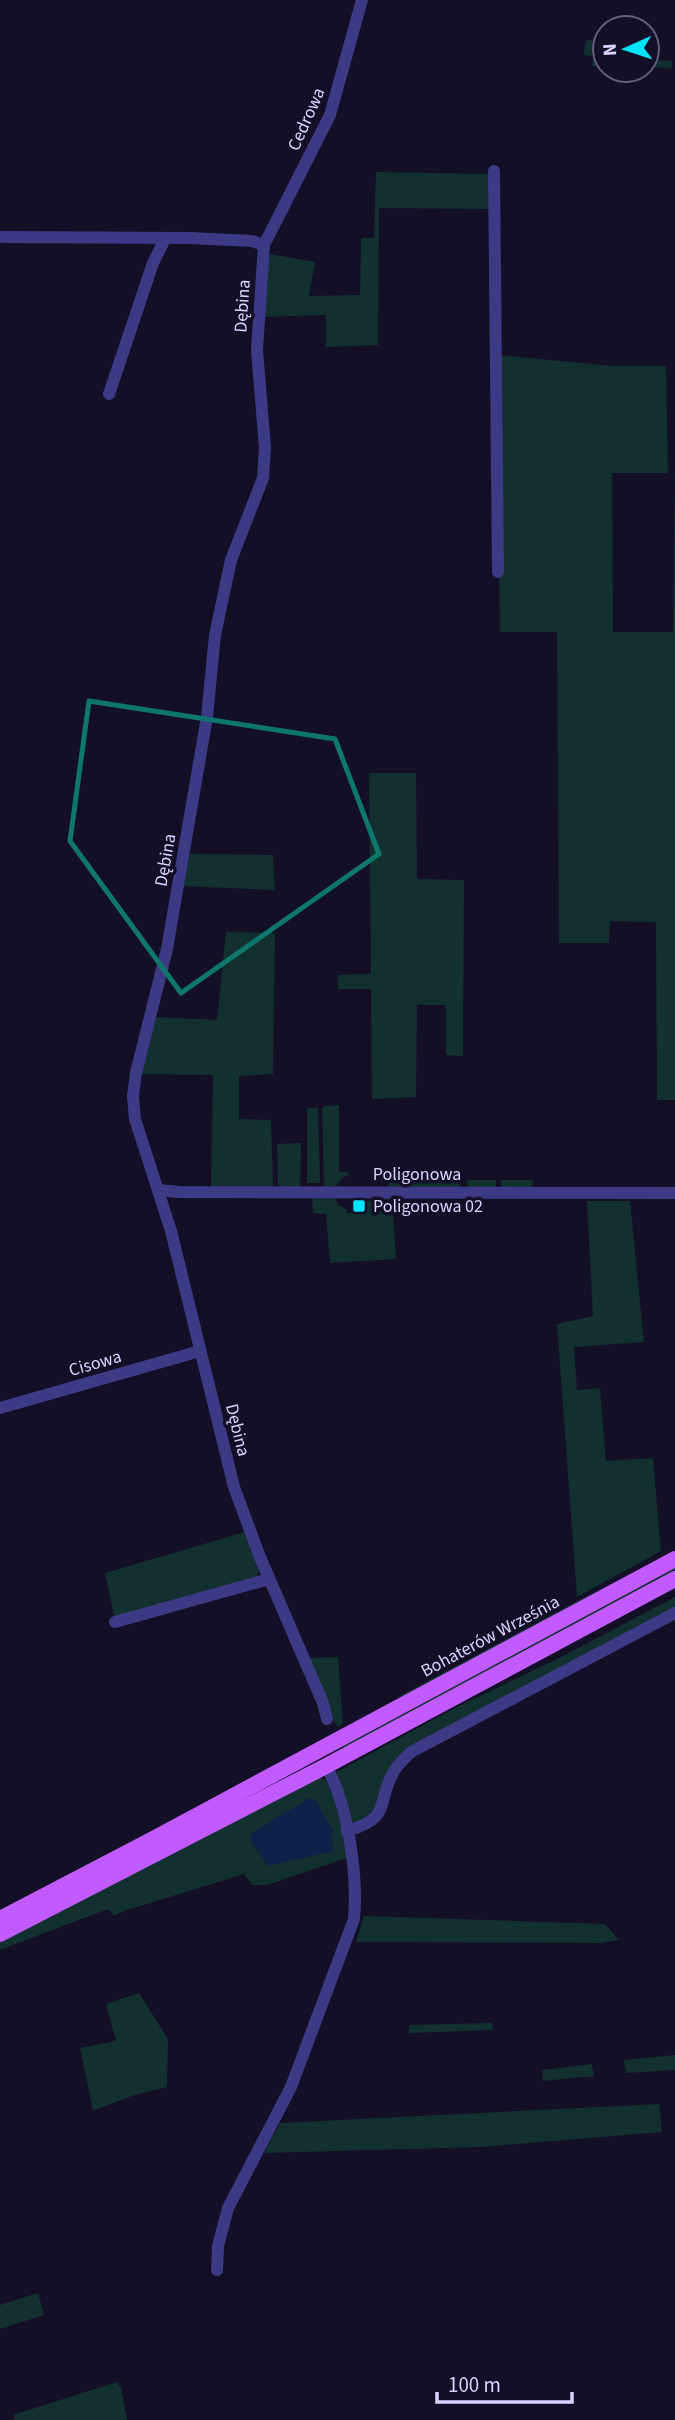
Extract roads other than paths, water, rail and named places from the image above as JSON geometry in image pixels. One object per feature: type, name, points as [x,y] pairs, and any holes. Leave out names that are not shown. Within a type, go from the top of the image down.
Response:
[{"type":"main road","name":"Bohaterów Września","points":[[0,1919],[675,1559]]},
{"type":"main road","name":"Bohaterów Września","points":[[0,1934],[326,1766],[675,1579]]},
{"type":"street","name":"Cedrowa","points":[[264,245],[330,115],[362,0]]},
{"type":"street","points":[[494,171],[498,572]]},
{"type":"street","points":[[0,237],[241,240],[264,245]]},
{"type":"street","points":[[109,394],[153,263],[165,239]]},
{"type":"street","name":"Dębina","points":[[264,245],[257,350],[265,448],[263,478],[231,560],[216,630],[208,709],[167,949],[133,1086],[135,1119],[161,1196],[234,1487],[269,1579],[323,1703],[327,1720]]},
{"type":"street","name":"Poligonowa","points":[[161,1196],[174,1192],[675,1193]]},
{"type":"street","name":"Cisowa","points":[[0,1408],[200,1351]]},
{"type":"street","points":[[116,1622],[269,1579]]},
{"type":"street","points":[[347,1831],[366,1825],[373,1819],[383,1805],[392,1774],[411,1752],[675,1612]]},
{"type":"street","points":[[217,2270],[218,2246],[228,2208],[291,2087],[354,1919],[356,1900],[347,1831],[339,1793],[326,1766]]},
{"type":"water","points":[[309,1798],[316,1801],[333,1831],[331,1837],[334,1851],[268,1866],[250,1839],[252,1833]]},
{"type":"place","name":"Poligonowa 02","points":[[359,1206]]}]
